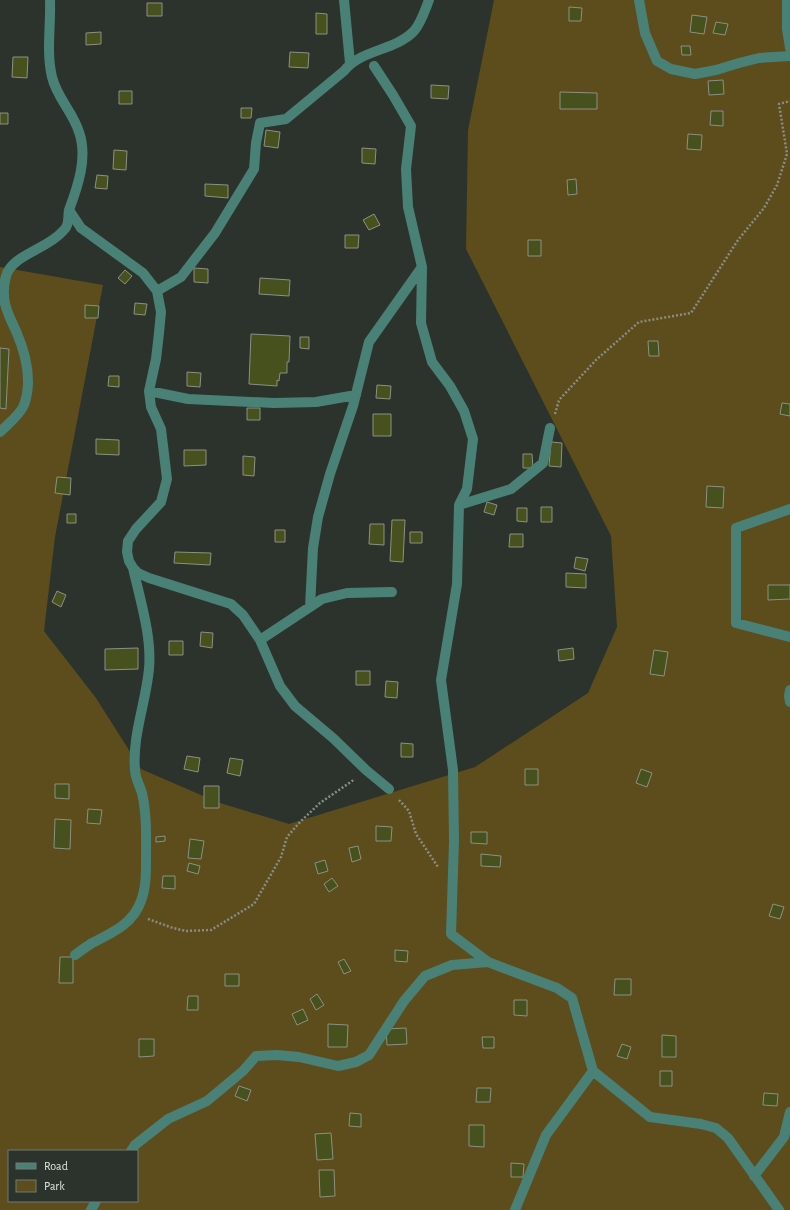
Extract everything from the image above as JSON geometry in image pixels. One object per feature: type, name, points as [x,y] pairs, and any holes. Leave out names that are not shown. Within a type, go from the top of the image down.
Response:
[{"type":"street","points":[[0,432],[24,406],[27,390],[28,370],[23,350],[4,308],[3,293],[6,275],[20,258],[56,239],[67,226],[69,210],[77,188],[81,168],[82,148],[79,132],[60,99],[52,76],[50,58],[50,0]]},
{"type":"street","points":[[344,0],[350,63]]},
{"type":"street","points":[[157,291],[181,277],[215,233],[254,169],[256,143],[260,123],[286,119],[344,71],[350,63],[393,45],[407,37],[415,30],[429,0]]},
{"type":"street","points":[[639,0],[645,33],[657,60],[671,69],[695,74],[759,58],[790,56]]},
{"type":"street","points":[[787,0],[787,29],[790,48]]},
{"type":"street","points":[[374,66],[411,126],[406,169],[408,206],[422,267],[421,323],[432,362],[450,386],[464,411],[473,439],[467,488],[459,505],[457,584],[441,680],[453,770],[454,841],[451,934],[488,962],[557,988],[572,998],[593,1071],[650,1117],[701,1124],[716,1128],[728,1138],[778,1210]]},
{"type":"street","points":[[69,210],[82,228],[143,273],[157,291],[161,312],[156,359],[149,391],[151,407],[161,429],[167,479],[161,502],[136,529],[128,541],[129,561],[138,573],[149,578],[231,604],[243,615],[260,640],[280,686],[295,706],[389,789]]},
{"type":"street","points":[[310,607],[313,548],[318,517],[330,474],[356,395],[369,342],[422,267]]},
{"type":"street","points":[[149,391],[188,400],[274,403],[316,402],[356,395]]},
{"type":"street","points":[[459,505],[511,489],[543,463],[550,428]]},
{"type":"street","points":[[790,509],[736,528],[736,623],[790,638]]},
{"type":"street","points":[[75,955],[90,944],[117,931],[132,918],[141,902],[145,883],[147,830],[142,793],[135,772],[135,753],[149,666],[144,616],[133,568]]},
{"type":"street","points":[[260,640],[322,599],[348,593],[392,592]]},
{"type":"street","points":[[790,690],[790,702]]},
{"type":"street","points":[[132,1150],[135,1145],[168,1119],[207,1101],[243,1071],[256,1056],[300,1056],[338,1066],[356,1062],[369,1055],[404,1001],[425,976],[452,965],[488,962]]},
{"type":"street","points":[[515,1210],[546,1135],[593,1071]]},
{"type":"street","points":[[754,1176],[784,1137],[790,1112]]},
{"type":"path","points":[[550,428],[559,400],[596,360],[639,322],[691,313],[738,240],[764,208],[777,185],[787,154],[779,104],[790,101]]},
{"type":"path","points":[[132,918],[149,919],[186,931],[210,930],[254,904],[281,857],[287,837],[320,803],[345,787],[366,770]]},
{"type":"path","points":[[389,789],[409,811],[416,834],[438,868]]},
{"type":"green space","points":[[494,0],[790,0],[790,1210],[0,1210],[0,267],[103,285],[55,537],[44,631],[96,698],[141,769],[217,802],[289,824],[475,767],[588,693],[617,627],[611,536],[466,249],[468,130]]},
{"type":"building","points":[[147,3],[162,3],[162,16],[147,16]]},
{"type":"building","points":[[569,7],[582,8],[581,21],[569,21]]},
{"type":"building","points":[[316,13],[327,14],[327,34],[316,34]]},
{"type":"building","points":[[692,15],[707,17],[704,34],[690,32]]},
{"type":"building","points":[[716,22],[728,24],[725,35],[713,33]]},
{"type":"building","points":[[101,32],[101,44],[86,45],[86,33]]},
{"type":"building","points":[[681,46],[690,46],[691,55],[682,55]]},
{"type":"building","points":[[290,52],[309,53],[308,68],[289,67]]},
{"type":"building","points":[[13,57],[28,57],[27,78],[12,77]]},
{"type":"building","points":[[723,80],[724,94],[709,95],[708,81]]},
{"type":"building","points":[[431,85],[449,86],[448,99],[431,98]]},
{"type":"building","points":[[119,91],[132,91],[132,104],[119,104]]},
{"type":"building","points":[[560,92],[597,93],[597,109],[560,109]]},
{"type":"building","points":[[241,108],[252,108],[251,118],[241,118]]},
{"type":"building","points":[[711,111],[723,111],[723,126],[710,125]]},
{"type":"building","points":[[0,113],[8,113],[8,124],[0,124]]},
{"type":"building","points":[[266,130],[280,132],[278,148],[264,146]]},
{"type":"building","points":[[688,134],[702,135],[701,150],[687,149]]},
{"type":"building","points":[[362,148],[376,149],[375,164],[362,163]]},
{"type":"building","points":[[114,150],[127,151],[126,170],[113,169]]},
{"type":"building","points":[[97,175],[108,176],[107,189],[95,188]]},
{"type":"building","points":[[576,179],[577,194],[568,195],[567,180]]},
{"type":"building","points":[[205,184],[228,185],[228,198],[205,196]]},
{"type":"building","points":[[374,214],[380,225],[369,230],[363,220]]},
{"type":"building","points":[[345,235],[359,235],[358,248],[345,248]]},
{"type":"building","points":[[528,240],[541,240],[541,256],[528,256]]},
{"type":"building","points":[[194,268],[208,269],[208,283],[194,282]]},
{"type":"building","points":[[125,270],[132,276],[125,284],[118,278]]},
{"type":"building","points":[[260,278],[290,280],[289,296],[259,294]]},
{"type":"building","points":[[135,303],[147,304],[145,315],[134,314]]},
{"type":"building","points":[[85,305],[99,306],[98,318],[85,318]]},
{"type":"building","points":[[251,334],[290,336],[287,373],[280,373],[279,381],[277,380],[277,386],[249,384]]},
{"type":"building","points":[[300,337],[309,337],[309,349],[300,348]]},
{"type":"building","points":[[648,341],[658,341],[659,356],[649,356]]},
{"type":"building","points":[[0,348],[9,349],[6,409],[0,408]]},
{"type":"building","points":[[187,372],[201,373],[200,387],[187,386]]},
{"type":"building","points":[[109,376],[119,376],[119,387],[108,386]]},
{"type":"building","points":[[377,385],[391,386],[390,399],[376,398]]},
{"type":"building","points":[[782,403],[790,404],[790,416],[780,414]]},
{"type":"building","points":[[247,408],[260,408],[260,420],[247,420]]},
{"type":"building","points":[[373,414],[391,414],[391,436],[373,436]]},
{"type":"building","points":[[96,439],[119,440],[119,455],[96,454]]},
{"type":"building","points":[[551,442],[562,443],[561,467],[549,466]]},
{"type":"building","points":[[184,450],[206,450],[206,465],[184,466]]},
{"type":"building","points":[[523,454],[532,454],[533,468],[523,468]]},
{"type":"building","points":[[243,456],[255,457],[254,476],[243,475]]},
{"type":"building","points":[[57,477],[71,478],[70,495],[55,493]]},
{"type":"building","points":[[707,486],[724,487],[723,508],[706,507]]},
{"type":"building","points":[[487,502],[497,505],[494,515],[484,512]]},
{"type":"building","points":[[541,507],[552,507],[552,522],[541,522]]},
{"type":"building","points":[[517,508],[527,508],[527,522],[517,521]]},
{"type":"building","points":[[67,514],[76,514],[76,523],[67,523]]},
{"type":"building","points":[[392,520],[405,520],[403,562],[390,561]]},
{"type":"building","points":[[370,524],[384,524],[384,545],[369,544]]},
{"type":"building","points":[[275,530],[285,530],[285,542],[275,542]]},
{"type":"building","points":[[410,532],[422,532],[422,543],[410,543]]},
{"type":"building","points":[[510,534],[523,534],[523,547],[509,547]]},
{"type":"building","points":[[175,552],[211,553],[210,565],[174,563]]},
{"type":"building","points":[[576,557],[588,559],[585,571],[574,568]]},
{"type":"building","points":[[566,573],[586,574],[586,588],[566,587]]},
{"type":"building","points":[[768,585],[790,585],[790,599],[768,600]]},
{"type":"building","points":[[57,591],[66,595],[61,607],[52,602]]},
{"type":"building","points":[[201,632],[213,633],[212,648],[200,646]]},
{"type":"building","points":[[169,641],[183,641],[183,655],[169,655]]},
{"type":"building","points":[[138,648],[138,669],[105,670],[105,649]]},
{"type":"building","points":[[573,648],[574,659],[559,661],[558,650]]},
{"type":"building","points":[[654,650],[668,652],[664,676],[650,674]]},
{"type":"building","points":[[356,671],[370,671],[370,685],[356,685]]},
{"type":"building","points":[[386,681],[398,682],[397,698],[385,697]]},
{"type":"building","points":[[401,743],[413,744],[413,757],[401,757]]},
{"type":"building","points":[[187,756],[200,758],[198,772],[184,769]]},
{"type":"building","points":[[230,758],[243,760],[240,776],[227,773]]},
{"type":"building","points":[[525,769],[538,769],[538,785],[525,785]]},
{"type":"building","points":[[641,769],[652,773],[647,787],[636,783]]},
{"type":"building","points":[[55,784],[69,784],[69,799],[55,798]]},
{"type":"building","points":[[204,786],[219,786],[219,808],[204,808]]},
{"type":"building","points":[[88,809],[102,810],[100,824],[87,823]]},
{"type":"building","points":[[55,819],[71,820],[70,849],[54,848]]},
{"type":"building","points":[[376,826],[392,827],[391,841],[376,841]]},
{"type":"building","points":[[471,832],[487,832],[487,844],[471,843]]},
{"type":"building","points":[[165,836],[165,841],[156,842],[156,837]]},
{"type":"building","points":[[190,839],[204,841],[201,859],[188,858]]},
{"type":"building","points":[[358,846],[361,859],[352,862],[349,848]]},
{"type":"building","points":[[481,854],[501,856],[500,867],[481,866]]},
{"type":"building","points":[[325,860],[328,871],[318,874],[315,863]]},
{"type":"building","points":[[189,863],[200,866],[198,874],[187,871]]},
{"type":"building","points":[[163,876],[175,876],[175,889],[162,888]]},
{"type":"building","points":[[332,878],[338,886],[329,892],[324,884]]},
{"type":"building","points":[[773,904],[784,907],[780,919],[769,916]]},
{"type":"building","points":[[395,950],[408,951],[407,962],[395,961]]},
{"type":"building","points":[[60,957],[73,957],[73,983],[59,983]]},
{"type":"building","points":[[344,959],[351,971],[344,974],[338,962]]},
{"type":"building","points":[[225,974],[239,974],[239,986],[225,986]]},
{"type":"building","points":[[615,979],[631,979],[631,995],[614,995]]},
{"type":"building","points":[[317,994],[324,1005],[316,1010],[310,999]]},
{"type":"building","points":[[188,996],[198,996],[198,1010],[187,1010]]},
{"type":"building","points":[[514,1000],[527,1000],[527,1016],[514,1015]]},
{"type":"building","points":[[303,1009],[308,1020],[297,1025],[292,1014]]},
{"type":"building","points":[[328,1024],[348,1025],[347,1047],[328,1047]]},
{"type":"building","points":[[406,1028],[407,1044],[387,1045],[386,1029]]},
{"type":"building","points":[[662,1035],[676,1036],[676,1057],[662,1057]]},
{"type":"building","points":[[482,1037],[494,1037],[494,1048],[483,1048]]},
{"type":"building","points":[[139,1039],[154,1039],[154,1056],[139,1057]]},
{"type":"building","points":[[622,1044],[631,1047],[627,1059],[617,1056]]},
{"type":"building","points":[[660,1071],[672,1071],[672,1086],[660,1086]]},
{"type":"building","points":[[239,1086],[251,1090],[247,1101],[235,1096]]},
{"type":"building","points":[[477,1088],[491,1088],[490,1102],[476,1102]]},
{"type":"building","points":[[764,1093],[778,1094],[777,1106],[763,1105]]},
{"type":"building","points":[[350,1113],[361,1114],[361,1127],[349,1126]]},
{"type":"building","points":[[469,1125],[484,1125],[484,1147],[469,1146]]},
{"type":"building","points":[[331,1133],[333,1159],[317,1160],[315,1134]]},
{"type":"building","points":[[511,1163],[524,1164],[523,1177],[511,1177]]},
{"type":"building","points":[[319,1170],[334,1170],[335,1196],[320,1197]]}]
